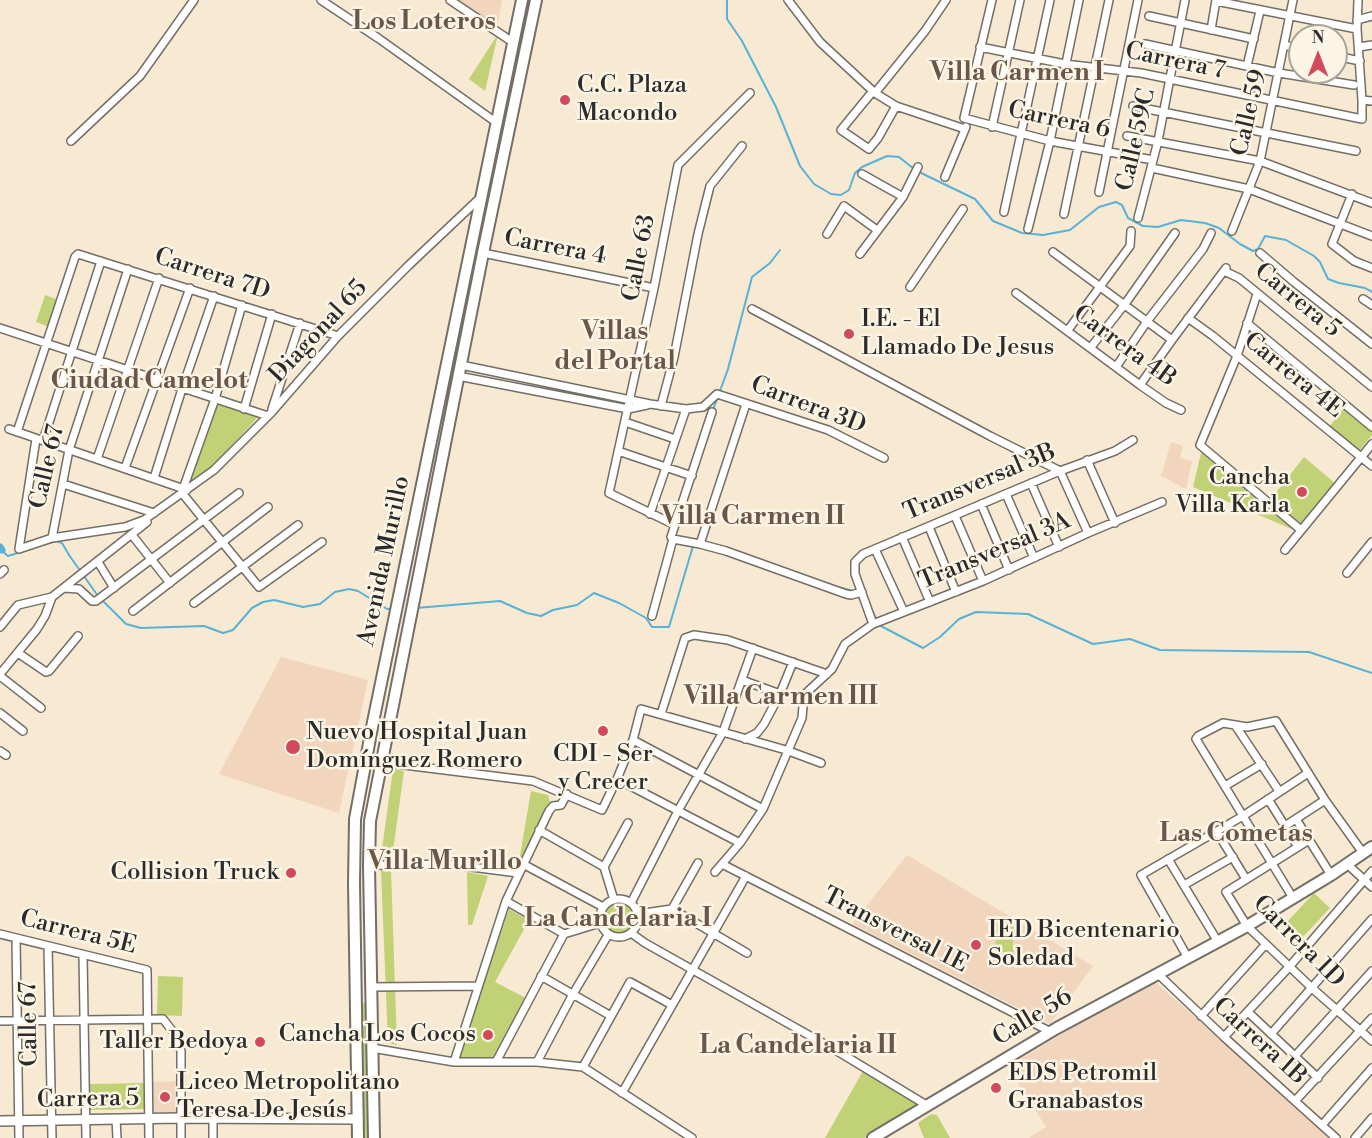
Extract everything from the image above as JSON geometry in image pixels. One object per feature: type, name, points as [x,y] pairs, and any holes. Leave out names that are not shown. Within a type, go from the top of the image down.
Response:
[{"type":"main road","name":"Avenida Murillo","points":[[358,1138],[354,883],[356,819],[378,699],[522,0]]},
{"type":"main road","name":"Avenida Murillo","points":[[374,1138],[370,987],[370,821],[380,762],[536,0]]},
{"type":"main road","name":"Calle 56","points":[[873,1138],[1051,1032],[1247,926],[1331,875],[1367,850]]},
{"type":"main road","points":[[356,999],[371,999]]},
{"type":"street","points":[[70,141],[140,76],[194,0]]},
{"type":"street","points":[[450,0],[514,43]]},
{"type":"street","points":[[788,0],[820,42],[874,92],[896,106],[965,129]]},
{"type":"street","points":[[896,106],[869,149],[841,130],[925,31],[946,0]]},
{"type":"street","points":[[945,177],[965,129],[980,47],[992,0]]},
{"type":"street","points":[[992,127],[1020,0]]},
{"type":"street","points":[[1004,212],[1050,0]]},
{"type":"street","points":[[1028,229],[1050,141],[1079,0]]},
{"type":"street","points":[[1064,214],[1109,0]]},
{"type":"street","points":[[1099,192],[1138,0]]},
{"type":"street","name":"Calle 59C","points":[[1138,218],[1158,141],[1185,0]]},
{"type":"street","name":"Calle 59","points":[[1232,231],[1260,161],[1280,73],[1293,0]]},
{"type":"street","points":[[1358,0],[1357,29],[1362,100],[1372,101]]},
{"type":"street","points":[[1210,30],[1216,1],[1357,29]]},
{"type":"street","points":[[323,2],[497,123]]},
{"type":"street","points":[[1247,66],[1260,10]]},
{"type":"street","points":[[1149,16],[1254,39]]},
{"type":"street","points":[[1357,20],[1372,16]]},
{"type":"street","points":[[1145,44],[1280,73],[1354,85]]},
{"type":"street","points":[[1284,45],[1288,46]]},
{"type":"street","points":[[1359,47],[1372,45]]},
{"type":"street","name":"Carrera 7","points":[[980,47],[1065,64],[1122,70],[1362,119],[1362,100]]},
{"type":"street","points":[[1348,58],[1360,61]]},
{"type":"street","name":"Calle 63","points":[[650,514],[609,493],[654,288],[678,165],[750,93]]},
{"type":"street","points":[[1133,106],[1356,151]]},
{"type":"street","name":"Carrera 6","points":[[966,119],[1050,141],[1107,152],[1249,189],[1372,236]]},
{"type":"street","points":[[1127,136],[1260,161],[1372,202]]},
{"type":"street","points":[[661,405],[674,357],[698,234],[710,186],[742,146]]},
{"type":"street","points":[[860,254],[903,197],[916,170]]},
{"type":"street","points":[[862,174],[903,197]]},
{"type":"street","points":[[1352,195],[1332,244],[1354,261],[1372,268]]},
{"type":"street","name":"Diagonal 65","points":[[154,513],[214,470],[269,415],[338,336],[481,197]]},
{"type":"street","points":[[827,234],[844,206],[877,230]]},
{"type":"street","points":[[910,287],[963,209]]},
{"type":"street","points":[[1068,330],[1130,246],[1131,231]]},
{"type":"street","points":[[1091,347],[1125,304],[1175,233]]},
{"type":"street","points":[[1116,367],[1148,320],[1203,249],[1211,233]]},
{"type":"street","points":[[1053,252],[1172,339]]},
{"type":"street","name":"Carrera 4","points":[[483,253],[654,288]]},
{"type":"street","points":[[1260,253],[1372,344]]},
{"type":"street","name":"Carrera 7D","points":[[46,344],[75,257],[82,254],[338,336]]},
{"type":"street","points":[[101,261],[40,440],[19,549],[52,538],[138,524],[154,513]]},
{"type":"street","name":"Calle 67","points":[[52,538],[69,450],[128,269]]},
{"type":"street","name":"Carrera 5","points":[[1188,318],[1226,269],[1372,387]]},
{"type":"street","points":[[97,459],[159,278]]},
{"type":"street","points":[[126,468],[155,381],[190,288]]},
{"type":"street","name":"Carrera 4B","points":[[1016,293],[1140,385],[1180,410]]},
{"type":"street","points":[[1257,294],[1237,356],[1200,445],[1301,530]]},
{"type":"street","points":[[154,478],[214,296]]},
{"type":"street","points":[[1363,299],[1372,305]]},
{"type":"street","points":[[184,491],[243,305]]},
{"type":"street","points":[[752,309],[1060,471],[1088,533]]},
{"type":"street","points":[[244,409],[272,314]]},
{"type":"street","points":[[1140,385],[1188,318]]},
{"type":"street","name":"Carrera 4E","points":[[1188,318],[1372,466]]},
{"type":"street","points":[[0,328],[155,381],[269,415],[300,323]]},
{"type":"street","points":[[1247,323],[1372,427]]},
{"type":"street","points":[[46,344],[13,430],[126,468],[184,491],[204,520],[259,587],[322,542]]},
{"type":"street","points":[[460,371],[501,385],[628,409],[650,404]]},
{"type":"street","points":[[460,371],[504,374],[650,404],[686,409],[650,514],[675,525]]},
{"type":"street","points":[[501,385],[504,374]]},
{"type":"street","name":"Carrera 3D","points":[[686,409],[703,407],[719,394],[828,430],[884,458]]},
{"type":"street","points":[[700,544],[746,404]]},
{"type":"street","points":[[652,616],[673,539],[671,537],[712,412]]},
{"type":"street","points":[[625,422],[675,439]]},
{"type":"street","name":"Transversal 3B","points":[[862,592],[855,574],[855,562],[863,554],[1060,471],[1115,451],[1133,440]]},
{"type":"street","points":[[1286,550],[1372,444]]},
{"type":"street","points":[[618,451],[692,476]]},
{"type":"street","points":[[1087,460],[1114,523]]},
{"type":"street","points":[[1032,483],[1059,547]]},
{"type":"street","points":[[63,484],[154,513]]},
{"type":"street","points":[[72,582],[92,601],[96,601],[152,561],[239,493]]},
{"type":"street","points":[[1006,494],[1034,558]]},
{"type":"street","name":"Transversal 3A","points":[[827,674],[837,662],[845,644],[873,624],[983,581],[1162,502]]},
{"type":"street","points":[[981,504],[1009,570]]},
{"type":"street","points":[[133,611],[268,507]]},
{"type":"street","points":[[0,627],[18,604],[52,597],[132,535],[154,513]]},
{"type":"street","points":[[955,516],[983,581]]},
{"type":"street","points":[[194,603],[298,525]]},
{"type":"street","points":[[929,527],[956,592]]},
{"type":"street","points":[[132,535],[170,583]]},
{"type":"street","points":[[902,537],[930,602]]},
{"type":"street","points":[[673,539],[700,544],[846,594],[862,592],[873,624]]},
{"type":"street","points":[[1347,573],[1372,542]]},
{"type":"street","points":[[875,549],[904,612]]},
{"type":"street","points":[[98,562],[114,588]]},
{"type":"street","points":[[64,588],[79,589]]},
{"type":"street","points":[[41,708],[0,675],[45,616],[52,597]]},
{"type":"street","points":[[661,714],[685,638],[694,635],[720,638],[827,674],[804,695],[802,718],[786,750],[763,808],[740,843],[715,872]]},
{"type":"street","points":[[18,652],[49,672],[78,636]]},
{"type":"street","points":[[631,903],[679,809],[723,732],[753,648]]},
{"type":"street","points":[[745,739],[757,733],[764,724],[793,662]]},
{"type":"street","points":[[742,680],[780,694]]},
{"type":"street","points":[[380,762],[532,781],[602,810],[633,740],[641,709],[786,750],[821,763]]},
{"type":"street","points":[[0,713],[24,731]]},
{"type":"street","points":[[1293,898],[1196,739],[1223,723],[1247,727],[1276,721],[1325,800],[1367,850]]},
{"type":"street","points":[[1235,725],[1279,791]]},
{"type":"street","points":[[633,740],[763,808]]},
{"type":"street","points":[[1225,786],[1262,764]]},
{"type":"street","points":[[1188,958],[1141,875],[1217,832],[1308,773]]},
{"type":"street","points":[[617,779],[679,809],[740,843]]},
{"type":"street","points":[[454,1062],[506,901],[551,807],[561,805],[567,794]]},
{"type":"street","points":[[1268,799],[1298,847]]},
{"type":"street","points":[[1285,826],[1325,800]]},
{"type":"street","points":[[1296,819],[1331,875]]},
{"type":"street","points":[[604,867],[628,824]]},
{"type":"street","points":[[539,830],[604,867],[614,900]]},
{"type":"street","points":[[1217,832],[1246,879],[1309,840]]},
{"type":"street","points":[[1184,885],[1233,857]]},
{"type":"street","points":[[1168,859],[1218,942]]},
{"type":"street","points":[[672,909],[698,863]]},
{"type":"street","points":[[523,864],[603,907]]},
{"type":"street","name":"Transversal 1E","points":[[722,864],[1051,1032]]},
{"type":"street","points":[[1347,864],[1372,887]]},
{"type":"street","points":[[369,866],[456,865],[518,873]]},
{"type":"street","points":[[1224,1037],[1290,966],[1372,871]]},
{"type":"street","points":[[622,1093],[746,876]]},
{"type":"street","name":"Carrera 1D","points":[[1246,879],[1226,892],[1247,926],[1312,989],[1338,1009],[1372,1041]]},
{"type":"street","points":[[614,900],[626,900],[631,903],[638,914],[636,927],[631,933],[619,938],[608,934],[599,917],[603,907],[614,900]]},
{"type":"street","points":[[506,901],[564,934]]},
{"type":"street","points":[[638,914],[672,909],[747,953]]},
{"type":"street","points":[[1271,1034],[1372,919]]},
{"type":"street","points":[[496,1062],[564,934],[600,922]]},
{"type":"street","points":[[631,933],[692,971],[837,1051],[928,1106]]},
{"type":"street","name":"Carrera 5E","points":[[0,934],[147,970],[147,1019]]},
{"type":"street","points":[[537,1062],[608,934]]},
{"type":"street","points":[[16,938],[19,1138]]},
{"type":"street","points":[[1202,1016],[1266,944]]},
{"type":"street","name":"Calle 67","points":[[48,946],[52,1138]]},
{"type":"street","points":[[83,954],[86,1138]]},
{"type":"street","points":[[1295,1056],[1372,971]]},
{"type":"street","name":"Carrera 1B","points":[[1158,974],[1336,1138]]},
{"type":"street","points":[[541,976],[611,1016]]},
{"type":"street","points":[[583,1067],[630,982],[672,1005]]},
{"type":"street","points":[[370,987],[478,986]]},
{"type":"street","points":[[1248,1012],[1318,1078]]},
{"type":"street","points":[[1295,1101],[1372,1018]]},
{"type":"street","points":[[147,1019],[149,1138]]},
{"type":"street","points":[[0,1021],[163,1019],[174,1033],[181,1051],[181,1138]]},
{"type":"street","points":[[372,1048],[454,1062],[537,1062],[583,1067],[692,1138]]},
{"type":"street","points":[[1322,1125],[1372,1068]]},
{"type":"street","name":"Carrera 5","points":[[0,1121],[149,1118],[358,1119]]},
{"type":"street","points":[[213,1118],[213,1138]]},
{"type":"street","points":[[1355,1138],[1372,1118]]},
{"type":"street","points":[[116,1119],[117,1138]]},
{"type":"shaded area","points":[[458,0],[502,0],[497,28]]},
{"type":"shaded area","points":[[1171,442],[1183,446],[1180,458],[1192,461],[1186,489],[1161,476]]},
{"type":"shaded area","name":"Nuevo Hospital Juan Domínguez Romero","points":[[281,657],[368,680],[339,813],[219,774]]},
{"type":"shaded area","name":"IED Bicentenario Soledad","points":[[907,855],[1093,966],[1050,1024],[852,924]]},
{"type":"shaded area","points":[[1155,982],[1330,1138],[1029,1138],[1046,1127],[1008,1067],[1101,1010]]},
{"type":"shaded area","name":"Liceo Metropolitano Teresa De Jesús","points":[[177,1081],[178,1113],[153,1113],[153,1082]]},
{"type":"green space","points":[[498,34],[485,91],[469,79]]},
{"type":"green space","points":[[45,295],[59,300],[49,327],[36,322]]},
{"type":"green space","points":[[216,402],[259,416],[208,471],[190,483]]},
{"type":"green space","points":[[1345,407],[1372,430],[1372,435],[1358,452],[1329,427]]},
{"type":"green space","points":[[1202,449],[1293,526],[1294,530],[1193,487]]},
{"type":"green space","name":"Cancha Villa Karla","points":[[1304,457],[1336,484],[1300,526],[1270,500]]},
{"type":"green space","points":[[393,769],[404,771],[393,851],[382,849]]},
{"type":"green space","points":[[531,791],[548,795],[550,802],[518,867]]},
{"type":"green space","points":[[381,870],[391,870],[397,1045],[388,1043]]},
{"type":"green space","points":[[467,872],[488,876],[472,925],[468,925]]},
{"type":"green space","points":[[1314,893],[1330,908],[1303,937],[1287,922]]},
{"type":"green space","points":[[619,903],[630,907],[634,918],[630,929],[619,933],[608,929],[604,918],[608,907]]},
{"type":"green space","points":[[509,909],[529,920],[495,982],[528,999],[496,1059],[459,1058]]},
{"type":"green space","points":[[995,921],[1013,921],[1013,952],[996,952]]},
{"type":"green space","points":[[158,976],[183,977],[182,1016],[157,1015]]},
{"type":"green space","points":[[362,1003],[366,1003],[369,1138],[364,1138]]},
{"type":"green space","points":[[863,1071],[922,1105],[864,1138],[825,1138]]},
{"type":"green space","points":[[145,1083],[146,1109],[89,1110],[89,1084]]},
{"type":"green space","points":[[931,1114],[937,1115],[950,1138],[924,1138],[918,1123]]},
{"type":"waterway","points":[[727,0],[727,19],[742,41],[776,107],[800,166],[814,184],[831,194],[841,195],[849,190],[855,173],[862,167],[887,156],[899,157],[914,169]]},
{"type":"waterway","points":[[919,172],[975,199],[993,221],[1022,233],[1043,235],[1070,230],[1099,207],[1116,202],[1122,205],[1128,218],[1143,226],[1158,227],[1181,220],[1205,223],[1219,228],[1253,251],[1258,249],[1265,236],[1286,240],[1314,256],[1320,262],[1328,279],[1365,288],[1372,292]]},
{"type":"waterway","points":[[713,410],[728,369],[752,277],[770,263],[780,250]]},
{"type":"waterway","points":[[32,548],[56,541],[62,543],[98,596]]},
{"type":"waterway","points":[[416,608],[500,601],[527,613],[541,616],[553,610],[577,605],[594,593],[619,603],[646,618],[652,627],[669,627],[693,546]]},
{"type":"waterway","points":[[0,549],[8,556],[21,552]]},
{"type":"waterway","points":[[827,584],[853,591]]},
{"type":"waterway","points":[[103,601],[126,624],[141,628],[204,626],[223,633],[233,630],[252,608],[263,602],[274,600],[303,607],[320,604],[335,592],[349,589],[358,591],[387,609],[393,609]]},
{"type":"waterway","points":[[869,604],[879,625],[923,648],[940,637],[959,619],[976,612],[1028,614],[1093,644],[1130,639],[1160,650],[1309,652],[1372,673]]},
{"type":"place","name":"C.C. Plaza Macondo","points":[[565,100]]},
{"type":"place","name":"I.E. - El Llamado De Jesus","points":[[849,334]]},
{"type":"place","name":"Cancha Villa Karla","points":[[1302,492]]},
{"type":"place","name":"CDI - Ser y Crecer","points":[[603,731]]},
{"type":"place","name":"Nuevo Hospital Juan Domínguez Romero","points":[[293,747]]},
{"type":"place","name":"Collision Truck","points":[[291,873]]},
{"type":"place","name":"IED Bicentenario Soledad","points":[[976,945]]},
{"type":"place","name":"Cancha Los Cocos","points":[[488,1035]]},
{"type":"place","name":"Taller Bedoya","points":[[260,1042]]},
{"type":"place","name":"EDS Petromil Granabastos","points":[[996,1088]]},
{"type":"place","name":"Liceo Metropolitano Teresa De Jesús","points":[[165,1097]]},
{"type":"district","name":"Los Loteros","points":[[424,23]]},
{"type":"district","name":"Villa Carmen I","points":[[1017,74]]},
{"type":"district","name":"Villas del Portal","points":[[615,348]]},
{"type":"district","name":"Ciudad Camelot","points":[[149,382]]},
{"type":"district","name":"Villa Carmen II","points":[[753,518]]},
{"type":"district","name":"Villa Carmen III","points":[[781,698]]},
{"type":"district","name":"Las Cometas","points":[[1236,835]]},
{"type":"district","name":"Villa Murillo","points":[[445,863]]},
{"type":"district","name":"La Candelaria I","points":[[618,920]]},
{"type":"district","name":"La Candelaria II","points":[[798,1047]]}]
